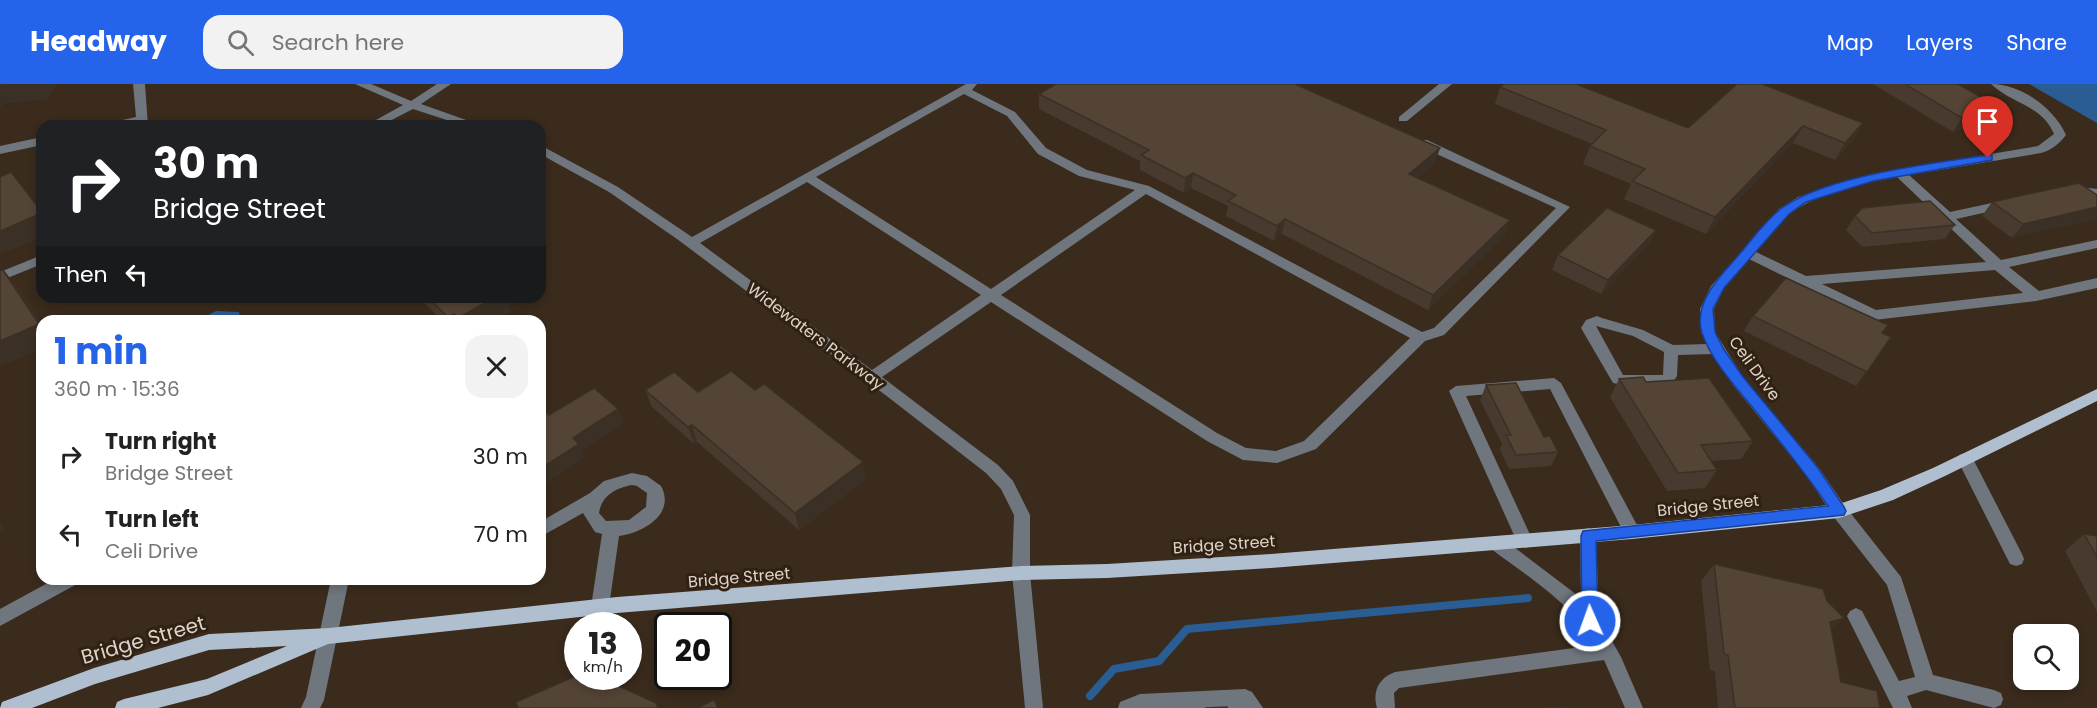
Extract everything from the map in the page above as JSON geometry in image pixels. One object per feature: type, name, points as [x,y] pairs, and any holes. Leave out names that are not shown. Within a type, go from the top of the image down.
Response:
[{"type":"main road","name":"Bridge Street","points":[[9,708],[94,676],[209,642],[329,636],[600,607],[1021,573],[1154,568],[1588,536],[1839,511],[1887,495],[2097,394]]},
{"type":"main road","name":"Bridge Street","points":[[124,708],[207,687],[329,636]]},
{"type":"street","points":[[139,84],[142,120]]},
{"type":"street","points":[[361,84],[412,105],[458,120]]},
{"type":"street","points":[[383,120],[445,84]]},
{"type":"street","points":[[1403,119],[1446,84]]},
{"type":"street","name":"Celi Drive","points":[[1926,682],[1895,582],[1839,511],[1813,472],[1738,381],[1708,332],[1707,309],[1718,286],[1784,212],[1802,200],[1853,183],[2041,149],[2056,140],[2060,135],[2057,125],[2042,110],[1997,84]]},
{"type":"street","points":[[691,243],[969,87],[1011,114],[1042,151],[1083,173],[1145,189],[1420,337]]},
{"type":"street","points":[[807,177],[1212,436],[1243,454],[1277,457],[1310,445],[1420,337],[1439,332],[1564,207],[1411,138]]},
{"type":"street","points":[[0,150],[36,142]]},
{"type":"street","name":"Widewaters Parkway","points":[[546,152],[621,193],[691,243],[872,377],[992,469],[1007,485],[1022,515],[1021,573],[1034,708]]},
{"type":"street","points":[[1900,173],[1998,265],[2036,296]]},
{"type":"street","points":[[872,377],[1145,189]]},
{"type":"street","points":[[2055,194],[2077,189],[2097,193]]},
{"type":"street","points":[[1947,218],[2023,201]]},
{"type":"street","points":[[1804,281],[1998,265],[2097,244]]},
{"type":"street","points":[[1747,254],[1874,315],[2036,296],[2097,284]]},
{"type":"street","points":[[0,277],[36,262]]},
{"type":"street","points":[[1671,350],[1670,376],[1667,380],[1618,379],[1588,328],[1591,323],[1597,321],[1638,333],[1671,350],[1717,350]]},
{"type":"street","points":[[1524,541],[1456,391],[1554,383],[1632,532]]},
{"type":"street","points":[[1965,459],[2016,559]]},
{"type":"street","points":[[546,527],[596,498],[611,484],[632,479],[641,480],[655,490],[656,506],[652,514],[633,527],[611,530],[602,527],[591,514],[596,498]]},
{"type":"street","points":[[600,607],[611,530]]},
{"type":"street","points":[[1588,536],[1590,621]]},
{"type":"street","points":[[1496,543],[1542,578],[1590,621],[1630,693],[1634,708]]},
{"type":"street","points":[[0,618],[60,585]]},
{"type":"street","points":[[310,708],[315,700],[339,585]]},
{"type":"street","points":[[1856,616],[1903,708]]},
{"type":"street","points":[[1386,708],[1384,692],[1387,685],[1395,680],[1607,652]]},
{"type":"street","points":[[1894,691],[1926,682],[1994,699]]},
{"type":"street","points":[[1127,708],[1140,703],[1245,698],[1254,708]]},
{"type":"water","points":[[2029,84],[2097,84],[2097,123]]},
{"type":"water","points":[[216,311],[239,312],[240,315],[208,315]]},
{"type":"building","points":[[1056,84],[1295,84],[1440,148],[1409,174],[1510,220],[1433,295],[1285,219],[1277,226],[1228,201],[1236,195],[1193,173],[1185,178],[1141,155],[1149,150],[1039,94]]},
{"type":"building","points":[[1504,84],[1576,84],[1688,128],[1737,84],[1762,84],[1863,123],[1845,143],[1803,126],[1715,217],[1632,181],[1645,169],[1590,146],[1606,130],[1500,87]]},
{"type":"building","points":[[1905,84],[1958,84],[1999,107],[1962,118]]},
{"type":"building","points":[[11,172],[36,204],[36,216],[0,231],[0,177]]},
{"type":"building","points":[[2079,183],[2097,195],[2097,207],[2023,224],[1992,202]]},
{"type":"building","points":[[1930,201],[1955,225],[1872,233],[1855,216],[1862,208]]},
{"type":"building","points":[[1607,208],[1656,230],[1608,280],[1558,255]]},
{"type":"building","points":[[3,270],[36,320],[36,325],[0,341],[0,271]]},
{"type":"building","points":[[1786,278],[1888,325],[1882,333],[1891,337],[1867,372],[1753,316]]},
{"type":"building","points":[[433,303],[485,303],[463,315],[446,315]]},
{"type":"building","points":[[731,371],[755,390],[764,384],[863,462],[795,513],[692,425],[688,427],[645,390],[674,372],[698,392]]},
{"type":"building","points":[[1643,377],[1646,382],[1709,378],[1753,441],[1701,445],[1717,470],[1678,473],[1619,379]]},
{"type":"building","points":[[1516,383],[1544,437],[1550,436],[1558,452],[1516,455],[1506,435],[1511,435],[1486,385]]},
{"type":"building","points":[[594,388],[618,409],[573,438],[579,444],[546,465],[546,412],[549,415]]},
{"type":"building","points":[[2084,534],[2097,536],[2097,557]]},
{"type":"building","points":[[1714,564],[1823,589],[1827,601],[1844,618],[1830,622],[1841,682],[1877,691],[1880,708],[1735,708],[1728,655],[1724,654]]},
{"type":"building","points":[[564,681],[564,690],[627,690],[656,703],[658,708],[518,708],[516,702]]},
{"type":"building","points":[[714,700],[718,708],[697,708]]},
{"type":"waterway","points":[[1090,696],[1114,669],[1159,661],[1187,629],[1528,598]]},
{"type":"route","points":[[1590,621],[1588,536],[1839,511],[1813,472],[1738,381],[1717,350],[1708,332],[1707,309],[1718,286],[1784,212],[1802,200],[1871,178],[1988,158]]}]
